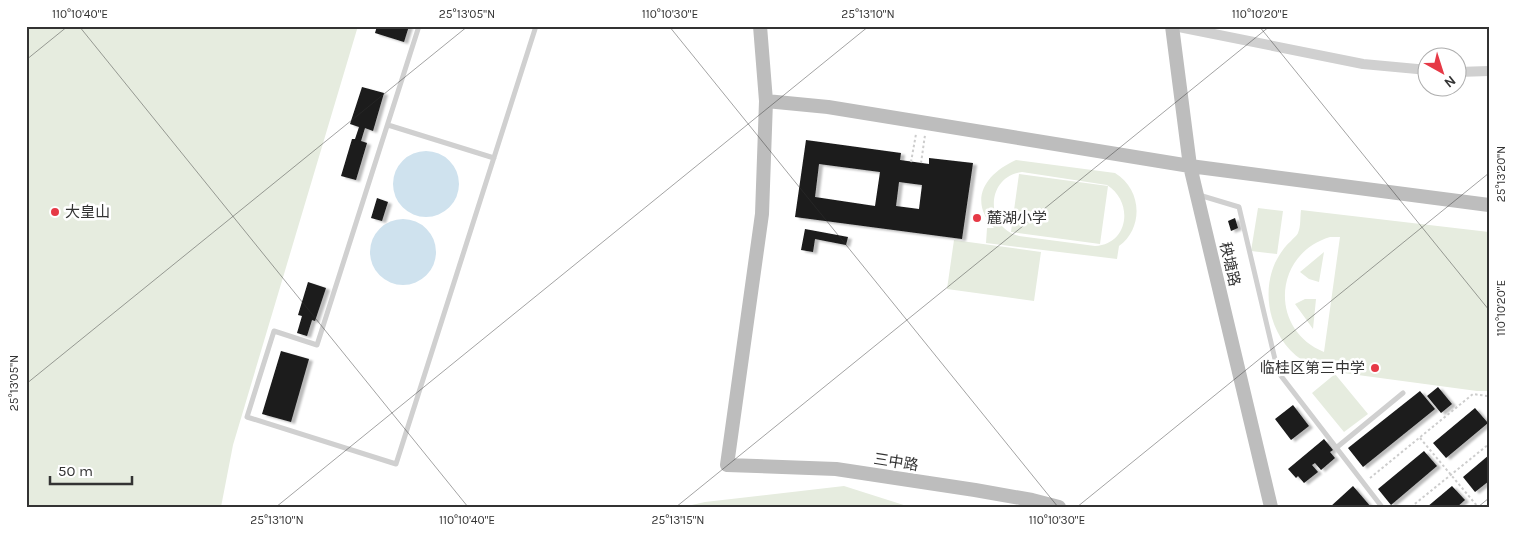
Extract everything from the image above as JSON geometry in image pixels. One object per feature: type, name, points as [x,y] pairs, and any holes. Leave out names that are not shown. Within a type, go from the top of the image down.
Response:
[{"type":"main road","points":[[760,26],[766,101],[828,107],[1190,166],[1489,205]]},
{"type":"main road","name":"秧塘路","points":[[1173,26],[1190,166],[1270,507]]},
{"type":"main road","name":"三中路","points":[[766,101],[762,214],[727,465],[836,469],[1013,496],[1059,507]]},
{"type":"street","points":[[1173,26],[1363,64],[1418,69]]},
{"type":"street","points":[[1468,72],[1489,71]]},
{"type":"lane","points":[[419,26],[317,345],[274,331],[247,417],[396,464],[536,26]]},
{"type":"lane","points":[[388,125],[494,158]]},
{"type":"lane","points":[[1196,194],[1239,207],[1278,372],[1382,507]]},
{"type":"lane","points":[[1336,448],[1403,393]]},
{"type":"path","points":[[911,162],[922,122]]},
{"type":"path","points":[[920,163],[922,122]]},
{"type":"path","points":[[1363,484],[1473,394],[1488,397]]},
{"type":"path","points":[[1419,437],[1478,507]]},
{"type":"path","points":[[1412,507],[1489,444]]},
{"type":"shaded area","points":[[26,26],[358,26],[233,445],[221,507],[26,507]]},
{"type":"shaded area","points":[[1016,160],[1115,173],[1124,180],[1135,198],[1136,219],[1133,229],[1119,246],[1117,259],[986,243],[987,228],[994,228],[986,218],[981,198],[989,180],[1005,166]],"holes":[[[1022,172],[1107,185],[1116,192],[1121,201],[1124,221],[1121,230],[1115,238],[1106,244],[1095,246],[1019,236],[1008,231],[1000,223],[995,213],[994,202],[1001,182],[1010,176]]]},
{"type":"shaded area","points":[[1019,174],[1108,186],[1100,244],[1011,232]]},
{"type":"shaded area","points":[[1258,208],[1283,211],[1277,254],[1251,251]]},
{"type":"shaded area","points":[[1301,210],[1489,232],[1489,391],[1328,371],[1305,362],[1292,351],[1276,329],[1269,303],[1269,290],[1275,263],[1284,248],[1298,233]],"holes":[[[1330,237],[1340,237],[1324,352],[1306,341],[1294,327],[1287,310],[1285,293],[1289,275],[1297,259],[1311,246]]]},
{"type":"shaded area","points":[[954,240],[1041,252],[1034,301],[947,289]]},
{"type":"shaded area","points":[[1324,252],[1319,282],[1309,279],[1300,272]]},
{"type":"shaded area","points":[[1305,299],[1316,299],[1313,329],[1295,304]]},
{"type":"shaded area","points":[[1335,374],[1368,414],[1344,432],[1312,393]]},
{"type":"shaded area","points":[[844,486],[910,507],[683,507],[705,502]]},
{"type":"water","points":[[426,151],[439,153],[449,161],[457,171],[459,184],[457,197],[449,207],[439,215],[426,217],[413,215],[403,207],[395,197],[393,184],[395,171],[403,161],[413,153]]},
{"type":"water","points":[[403,219],[416,222],[426,229],[433,239],[436,252],[433,265],[426,275],[416,282],[403,285],[390,282],[380,275],[373,265],[370,252],[373,239],[380,229],[390,222]]},
{"type":"building","points":[[377,26],[409,26],[404,42],[375,33]]},
{"type":"building","points":[[362,87],[384,93],[373,131],[365,128],[361,141],[367,143],[356,180],[341,176],[352,139],[355,139],[359,127],[350,124]]},
{"type":"building","points":[[806,140],[901,153],[900,160],[929,164],[929,158],[973,163],[962,239],[795,217]],"holes":[[[819,164],[880,172],[875,206],[815,197]],[[899,182],[922,185],[919,209],[896,206]]]},
{"type":"building","points":[[377,198],[388,202],[382,221],[371,218]]},
{"type":"building","points":[[1235,218],[1238,228],[1231,231],[1228,221]]},
{"type":"building","points":[[805,229],[848,237],[846,245],[815,239],[813,252],[801,250]]},
{"type":"building","points":[[308,282],[326,288],[315,321],[312,320],[307,336],[297,333],[302,316],[298,315]]},
{"type":"building","points":[[281,351],[309,359],[291,422],[262,414]]},
{"type":"building","points":[[1438,387],[1452,404],[1441,413],[1427,396]]},
{"type":"building","points":[[1420,391],[1435,409],[1363,467],[1348,448]]},
{"type":"building","points":[[1293,405],[1309,426],[1291,440],[1275,419]]},
{"type":"building","points":[[1475,408],[1488,423],[1446,458],[1433,443]]},
{"type":"building","points":[[1324,439],[1333,450],[1330,452],[1335,458],[1321,470],[1315,463],[1312,465],[1318,472],[1304,483],[1298,476],[1296,478],[1288,469]]},
{"type":"building","points":[[1424,451],[1437,466],[1391,505],[1378,489]]},
{"type":"building","points":[[1489,455],[1489,481],[1475,492],[1463,477]]},
{"type":"building","points":[[1353,486],[1371,507],[1330,507]]},
{"type":"building","points":[[1452,486],[1465,500],[1457,507],[1427,507]]},
{"type":"place","name":"大皇山","points":[[55,212]]},
{"type":"place","name":"麓湖小学","points":[[977,218]]},
{"type":"place","name":"临桂区第三中学","points":[[1375,368]]}]
